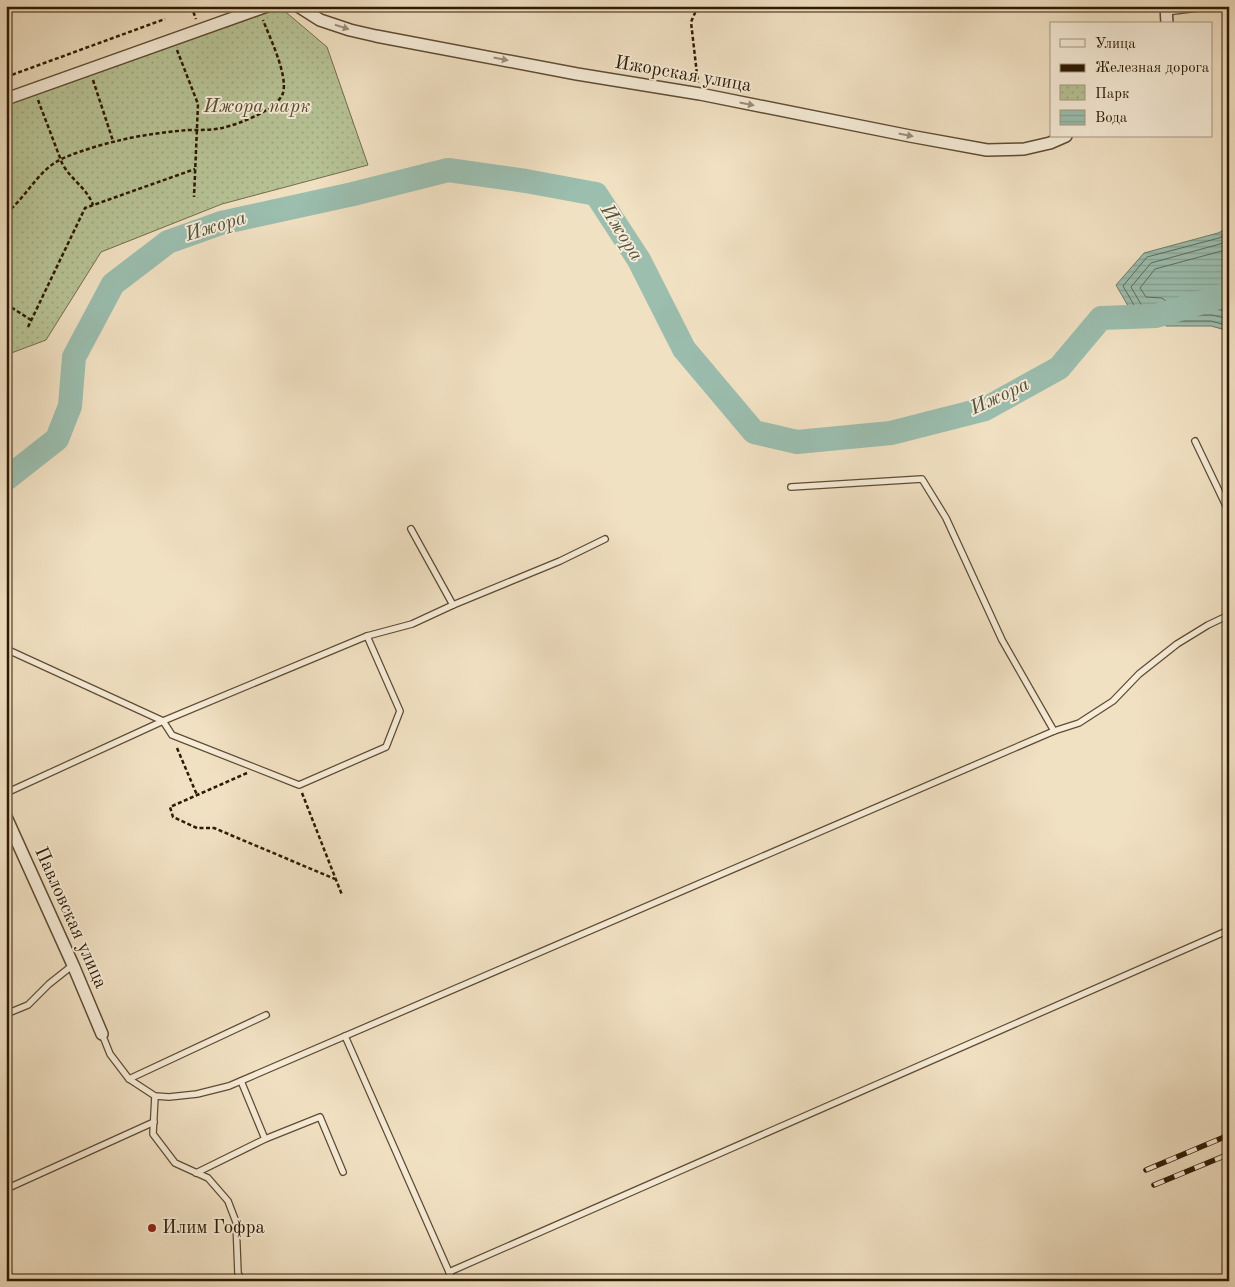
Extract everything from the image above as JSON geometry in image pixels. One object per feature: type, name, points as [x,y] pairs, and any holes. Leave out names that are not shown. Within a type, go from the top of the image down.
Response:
[{"type":"street","name":"Ижорская улица","points":[[298,6],[320,20],[350,30],[578,74],[700,94],[987,150],[1024,149],[1050,143],[1061,138]]},
{"type":"street","points":[[6,98],[263,8]]},
{"type":"street","name":"Павловская улица","points":[[6,817],[102,1034]]},
{"type":"lane","points":[[1166,14],[1214,6]]},
{"type":"lane","points":[[1195,441],[1229,512]]},
{"type":"lane","points":[[791,487],[922,479],[946,518],[1002,640],[1054,731]]},
{"type":"lane","points":[[411,529],[453,605]]},
{"type":"lane","points":[[6,793],[163,721],[368,636],[412,624],[453,605],[560,562],[605,539]]},
{"type":"lane","points":[[102,1034],[110,1054],[129,1079],[155,1096],[169,1097],[197,1094],[228,1086],[1054,731],[1079,723],[1113,701],[1139,674],[1177,644],[1229,615]]},
{"type":"lane","points":[[6,649],[163,721],[172,735],[299,785],[386,747],[400,711],[368,636]]},
{"type":"lane","points":[[449,1272],[1229,930]]},
{"type":"lane","points":[[6,1014],[28,1005],[49,984],[73,965]]},
{"type":"lane","points":[[129,1079],[266,1015]]},
{"type":"lane","points":[[346,1036],[452,1281]]},
{"type":"lane","points":[[241,1081],[265,1139]]},
{"type":"lane","points":[[155,1096],[153,1134],[175,1163],[208,1178],[228,1201],[236,1222],[238,1273],[242,1281]]},
{"type":"lane","points":[[196,1173],[265,1139],[320,1117],[343,1172]]},
{"type":"lane","points":[[6,1189],[154,1122]]},
{"type":"path","points":[[698,6],[691,22],[700,94]]},
{"type":"path","points":[[6,213],[40,174],[61,161],[114,142],[148,135],[233,126],[270,108],[280,100],[284,88],[284,80],[263,8]]},
{"type":"path","points":[[6,77],[165,19]]},
{"type":"path","points":[[172,40],[198,104],[194,197]]},
{"type":"path","points":[[89,69],[114,142]]},
{"type":"path","points":[[33,89],[65,170],[90,198],[93,205]]},
{"type":"path","points":[[28,327],[85,208],[195,169]]},
{"type":"path","points":[[6,304],[31,320]]},
{"type":"path","points":[[172,735],[197,795]]},
{"type":"path","points":[[258,769],[170,807],[173,817],[197,828],[214,828],[335,879]]},
{"type":"path","points":[[299,785],[342,895]]},
{"type":"green space","name":"Ижора парк","points":[[281,8],[327,47],[368,165],[222,204],[101,252],[46,340],[6,355],[6,105]]},
{"type":"water","points":[[1229,228],[1229,331],[1211,326],[1166,326],[1156,316],[1135,318],[1116,285],[1144,253],[1218,233]]},
{"type":"waterway","name":"Ижора","points":[[6,479],[57,439],[70,406],[74,357],[113,284],[168,242],[221,223],[353,194],[448,170],[526,181],[596,194],[639,260],[684,349],[754,432],[797,442],[891,433],[985,409],[1059,368],[1101,318],[1156,316],[1229,294]]},
{"type":"railway","points":[[1146,1170],[1229,1135]]},
{"type":"railway","points":[[1154,1185],[1229,1154]]},
{"type":"place","name":"Илим Гофра","points":[[152,1228]]}]
